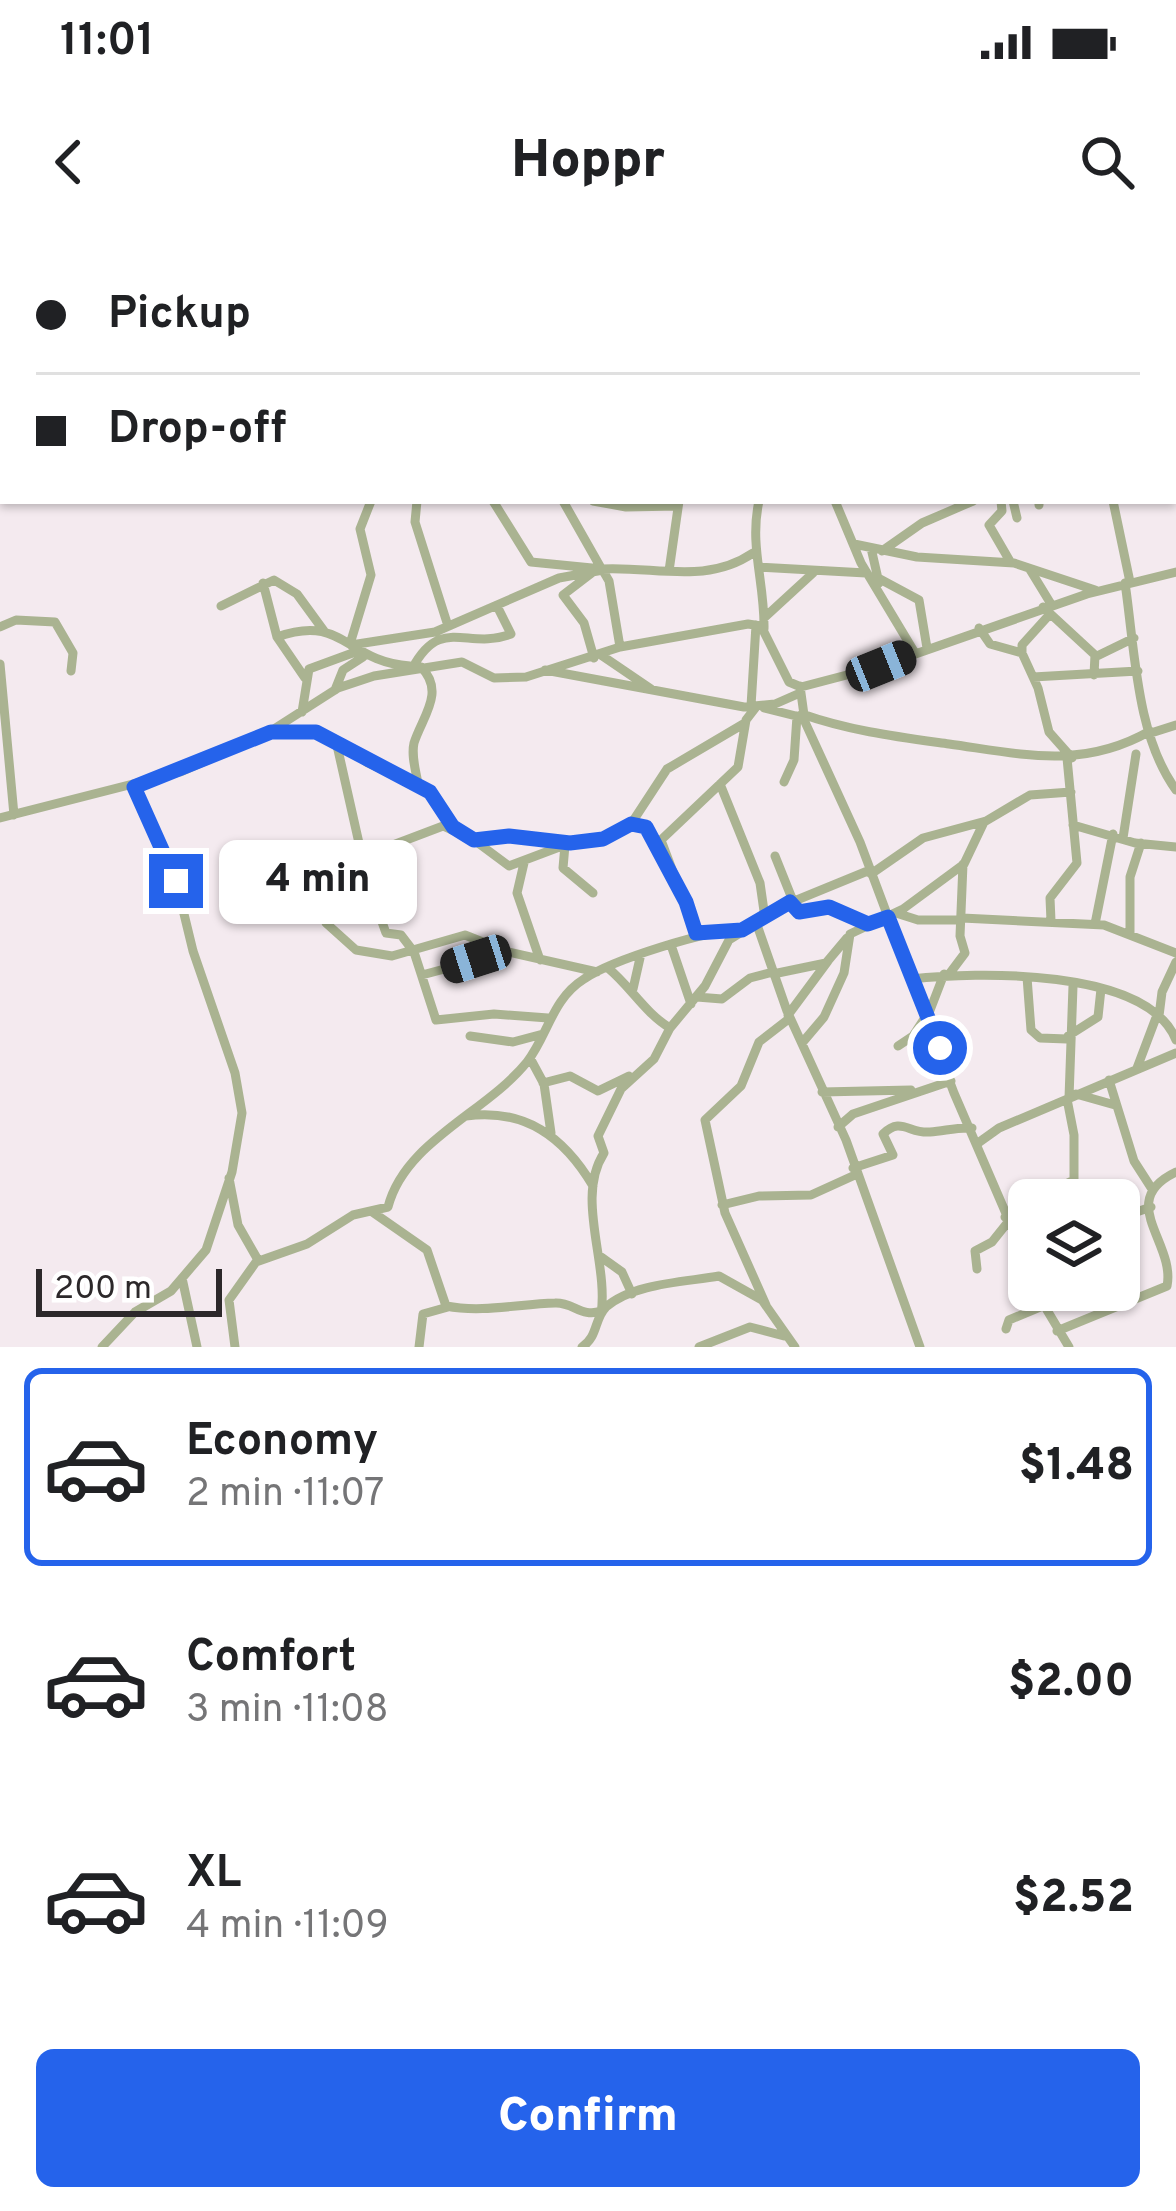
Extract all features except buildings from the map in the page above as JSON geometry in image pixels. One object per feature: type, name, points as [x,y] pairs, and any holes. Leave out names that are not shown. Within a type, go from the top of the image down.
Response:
[{"type":"street","points":[[335,690],[356,649],[371,575],[360,529],[370,504]]},
{"type":"street","points":[[417,504],[415,522],[448,626]]},
{"type":"street","points":[[495,504],[534,564],[527,592]]},
{"type":"street","points":[[565,504],[600,570],[620,646]]},
{"type":"street","points":[[610,504],[666,504]]},
{"type":"street","points":[[669,571],[679,504]]},
{"type":"street","points":[[661,847],[667,831],[744,756],[745,723],[755,706],[762,624],[759,567],[753,553],[759,504]]},
{"type":"street","points":[[835,504],[914,653]]},
{"type":"street","points":[[868,571],[877,549],[966,504]]},
{"type":"street","points":[[1001,504],[1002,512],[989,525],[1011,563]]},
{"type":"street","points":[[1013,504],[1017,518]]},
{"type":"street","points":[[1114,504],[1138,670],[1162,773]]},
{"type":"street","points":[[854,544],[1011,563],[1097,591]]},
{"type":"street","points":[[534,564],[711,571],[753,553]]},
{"type":"street","points":[[759,567],[813,573],[868,571],[919,600],[927,648]]},
{"type":"street","points":[[1029,568],[1048,608],[1095,657],[1094,675]]},
{"type":"street","points":[[302,712],[305,678],[314,667],[356,649],[448,626],[527,592],[600,570]]},
{"type":"street","points":[[600,570],[563,595],[584,623],[598,657],[652,690]]},
{"type":"street","points":[[755,706],[979,628],[1176,572]]},
{"type":"street","points":[[0,818],[134,787],[271,732],[335,690],[416,668],[470,663],[502,680],[598,657],[620,646],[762,624],[813,573]]},
{"type":"street","points":[[221,606],[274,580],[297,594],[324,631],[430,678],[433,694],[413,747],[418,784]]},
{"type":"street","points":[[263,584],[277,637],[305,678]]},
{"type":"street","points":[[416,668],[424,649],[442,638],[511,634],[497,606]]},
{"type":"street","points":[[1048,608],[1022,645],[1022,653],[1049,732],[1069,758],[1077,863],[1050,898],[1051,921]]},
{"type":"street","points":[[0,627],[16,620],[56,622],[74,653],[71,671]]},
{"type":"street","points":[[762,624],[789,682],[800,689]]},
{"type":"street","points":[[979,628],[990,644],[1022,653]]},
{"type":"street","points":[[277,637],[300,630],[324,631]]},
{"type":"street","points":[[1095,657],[1134,638]]},
{"type":"street","points":[[0,664],[14,815]]},
{"type":"street","points":[[545,670],[755,706],[896,739],[1069,758],[1176,725]]},
{"type":"street","points":[[1034,677],[1138,670]]},
{"type":"street","points":[[784,782],[794,760],[800,689]]},
{"type":"street","points":[[801,716],[892,915],[911,979],[1008,1223]]},
{"type":"street","points":[[474,840],[509,836],[567,844],[603,839],[631,824],[667,769],[745,723]]},
{"type":"street","points":[[271,732],[316,732],[368,764],[418,784],[430,792],[453,827],[502,863],[524,863],[567,844]]},
{"type":"street","points":[[1095,924],[1136,754],[1150,732]]},
{"type":"street","points":[[335,740],[386,933],[401,935],[414,952],[436,1020],[494,1014],[548,1018]]},
{"type":"street","points":[[1125,743],[1176,790]]},
{"type":"street","points":[[720,784],[760,883],[761,920],[773,973],[838,1126],[920,1347]]},
{"type":"street","points":[[102,1347],[135,1312],[165,1296],[212,1239],[242,1113],[238,1084],[193,951],[176,881],[134,787]]},
{"type":"street","points":[[543,1083],[570,1076],[598,1091],[634,1074],[654,1059],[670,1028],[694,1001],[720,950],[742,930],[792,902],[871,872],[922,838],[984,822],[1030,795],[1071,792]]},
{"type":"street","points":[[898,1046],[913,1036],[964,953],[963,865],[984,822]]},
{"type":"street","points":[[631,824],[646,827],[661,847],[696,933]]},
{"type":"street","points":[[1073,825],[1176,847]]},
{"type":"street","points":[[453,827],[366,850],[352,864],[327,870],[321,880],[326,922],[348,946],[386,956],[465,935],[508,952],[602,970],[633,989],[652,1017],[670,1028]]},
{"type":"street","points":[[1130,933],[1130,877],[1141,843]]},
{"type":"street","points":[[567,844],[562,868],[593,893]]},
{"type":"street","points":[[775,856],[799,912],[829,907],[868,924]]},
{"type":"street","points":[[524,863],[517,892],[540,960]]},
{"type":"street","points":[[792,1342],[769,1310],[722,1205],[707,1114],[741,1086],[759,1042],[822,977],[847,938],[892,915],[963,865]]},
{"type":"street","points":[[272,902],[278,893],[321,880]]},
{"type":"street","points":[[892,915],[918,920],[1095,924],[1176,952]]},
{"type":"street","points":[[234,1346],[229,1300],[236,1282],[248,1277],[258,1261],[307,1244],[353,1215],[388,1207],[411,1162],[530,1058],[548,1018],[575,985],[696,933],[742,930]]},
{"type":"street","points":[[802,1043],[824,1017],[844,973],[847,938]]},
{"type":"street","points":[[671,945],[694,1001]]},
{"type":"street","points":[[422,975],[508,952]]},
{"type":"street","points":[[633,989],[640,958]]},
{"type":"street","points":[[960,961],[969,972]]},
{"type":"street","points":[[694,1001],[722,999],[750,978],[828,962]]},
{"type":"street","points":[[1137,1068],[1176,962]]},
{"type":"street","points":[[911,979],[969,972],[1101,989],[1127,996],[1172,1021],[1176,1040]]},
{"type":"street","points":[[1027,977],[1030,1030],[1040,1038],[1067,1037],[1098,1017],[1101,989]]},
{"type":"street","points":[[1072,986],[1067,1037],[1076,1148],[1072,1179]]},
{"type":"street","points":[[470,1036],[513,1042],[543,1034]]},
{"type":"street","points":[[977,1143],[988,1134],[1176,1053]]},
{"type":"street","points":[[530,1058],[543,1083],[551,1132]]},
{"type":"street","points":[[602,1347],[589,1343],[601,1312],[594,1187],[604,1153],[601,1127],[634,1074]]},
{"type":"street","points":[[1057,1331],[1151,1294],[1173,1278],[1151,1207],[1152,1189],[1134,1161],[1109,1080]]},
{"type":"street","points":[[838,1126],[856,1113],[951,1081]]},
{"type":"street","points":[[822,1092],[897,1086],[914,1090]]},
{"type":"street","points":[[848,1093],[856,1100],[856,1113]]},
{"type":"street","points":[[1071,1097],[1115,1105]]},
{"type":"street","points":[[466,1116],[515,1116],[551,1132],[594,1187]]},
{"type":"street","points":[[722,1205],[759,1196],[811,1195],[893,1155],[883,1134],[888,1128],[905,1124],[928,1133],[972,1128],[988,1134]]},
{"type":"street","points":[[1152,1189],[1176,1172]]},
{"type":"street","points":[[229,1178],[238,1225],[258,1261]]},
{"type":"street","points":[[1140,1211],[1151,1207]]},
{"type":"street","points":[[371,1211],[427,1250],[440,1298],[448,1306]]},
{"type":"street","points":[[977,1269],[975,1251],[992,1242],[1006,1219]]},
{"type":"street","points":[[601,1257],[622,1272],[632,1294]]},
{"type":"street","points":[[419,1347],[423,1314],[448,1306],[523,1308],[559,1302],[584,1313],[601,1312],[632,1294],[722,1276],[769,1310]]},
{"type":"street","points":[[182,1278],[180,1290],[197,1347]]},
{"type":"street","points":[[699,1347],[719,1343],[769,1310]]},
{"type":"street","points":[[1006,1329],[1009,1320],[1029,1311]]},
{"type":"street","points":[[1043,1311],[1069,1347]]},
{"type":"street","points":[[744,1328],[792,1342]]},
{"type":"route","points":[[176,881],[134,787],[271,732],[316,732],[346,744],[368,764],[430,792],[453,827],[474,840],[509,836],[570,843],[603,839],[631,824],[646,827],[661,847],[696,933],[742,930],[790,902],[799,912],[829,907],[868,924],[888,917],[940,1048]]}]
